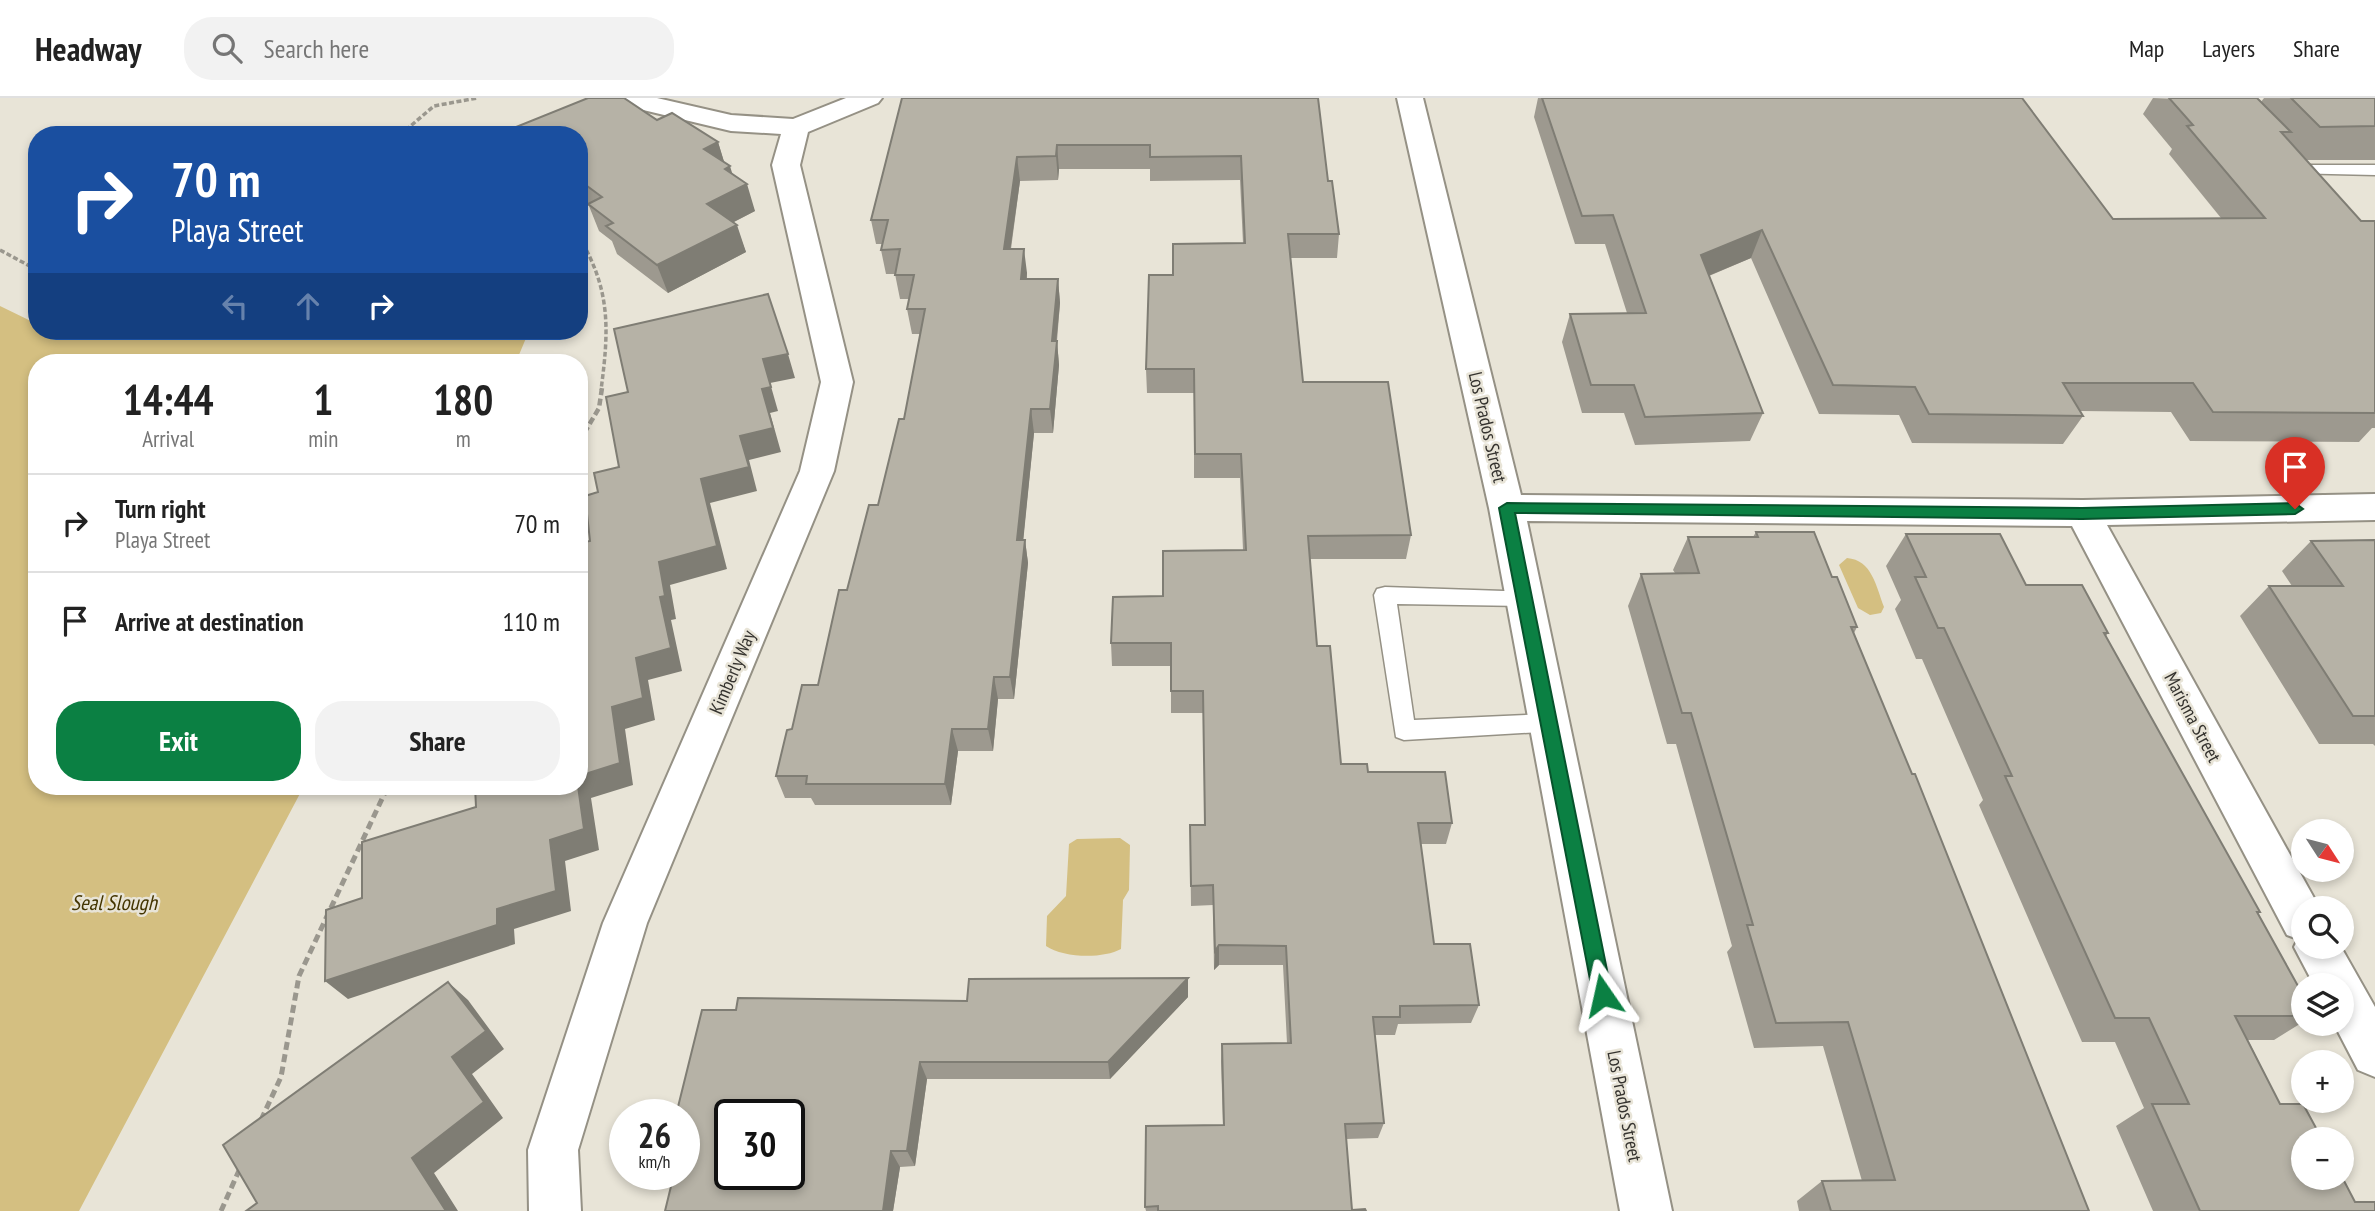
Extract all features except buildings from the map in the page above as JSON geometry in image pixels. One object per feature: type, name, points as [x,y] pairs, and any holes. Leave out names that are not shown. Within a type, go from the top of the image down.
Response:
[{"type":"street","points":[[623,98],[731,123],[796,127],[869,98]]},
{"type":"street","name":"Los Prados Street","points":[[1410,98],[1507,508],[1646,1211]]},
{"type":"street","name":"Kimberly Way","points":[[555,1211],[553,1150],[625,923],[817,471],[829,420],[837,382],[786,164],[796,127]]},
{"type":"street","points":[[1507,508],[2082,513],[2375,507]]},
{"type":"street","name":"Marisma Street","points":[[2082,513],[2291,899]]},
{"type":"street","points":[[2354,1015],[2375,1054]]},
{"type":"lane","points":[[2313,188],[2289,165],[2375,170]]},
{"type":"lane","points":[[1524,598],[1385,595],[1404,730],[1549,724]]},
{"type":"path","points":[[410,126],[433,106],[477,98]]},
{"type":"path","points":[[0,250],[28,265]]},
{"type":"path","points":[[588,252],[596,265],[609,334],[599,408],[588,427]]},
{"type":"path","points":[[259,1126],[281,1077],[299,976],[384,795]]},
{"type":"path","points":[[220,1211],[242,1162]]},
{"type":"water","name":"Seal Slough","points":[[0,306],[28,320],[28,340],[525,340],[519,354],[28,354],[28,795],[299,795],[79,1211],[0,1211]]},
{"type":"water","points":[[1847,558],[1862,564],[1872,575],[1884,607],[1881,613],[1870,615],[1858,608],[1839,565]]},
{"type":"water","points":[[1120,838],[1130,845],[1129,890],[1123,900],[1121,949],[1083,956],[1062,953],[1046,946],[1047,916],[1066,896],[1069,844],[1077,839]]},
{"type":"route","points":[[1603,995],[1507,508],[2082,513],[2295,509]]}]
